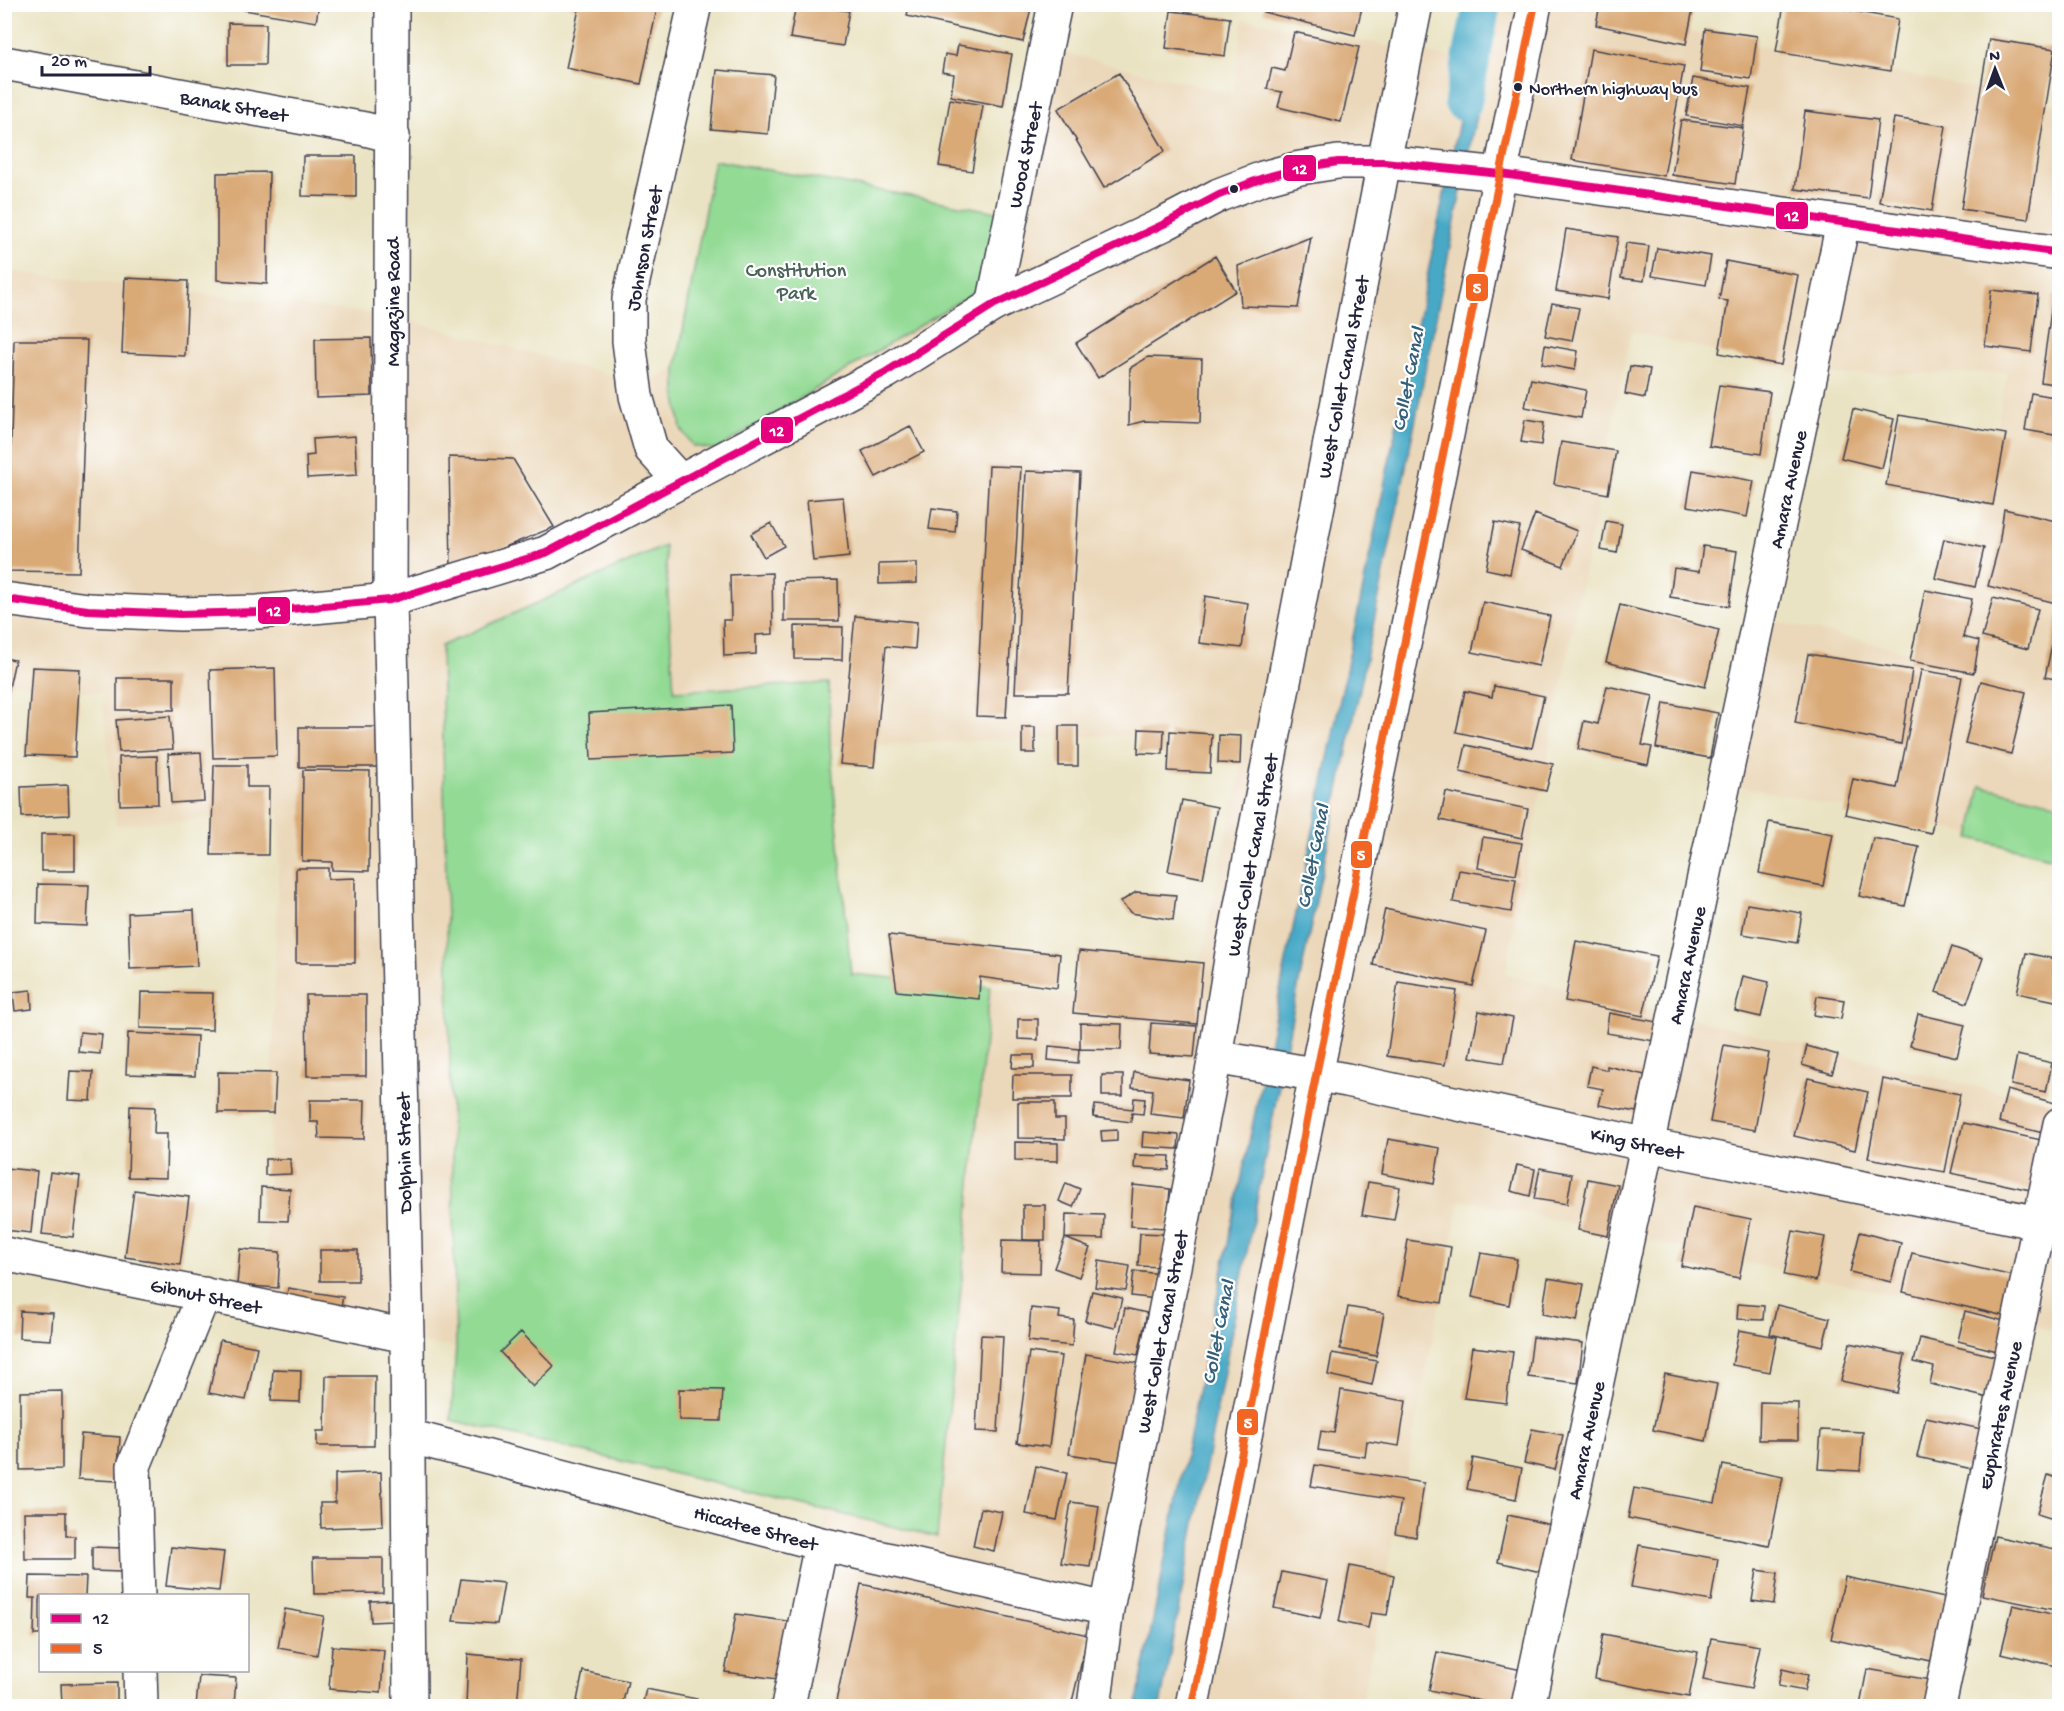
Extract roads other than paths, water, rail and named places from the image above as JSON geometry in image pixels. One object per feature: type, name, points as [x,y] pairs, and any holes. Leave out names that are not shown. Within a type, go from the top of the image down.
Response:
[{"type":"street","name":"Magazine Road","points":[[390,600],[392,4]]},
{"type":"street","name":"Johnson Street","points":[[680,482],[651,449],[636,396],[629,341],[629,299],[695,4]]},
{"type":"street","name":"Wood Street","points":[[993,305],[1055,4]]},
{"type":"street","name":"West Collet Canal Street","points":[[1094,1707],[1107,1609],[1215,1058],[1233,947],[1416,4]]},
{"type":"street","points":[[1192,1707],[1306,1073],[1491,173],[1535,4]]},
{"type":"street","name":"Banak Street","points":[[4,63],[393,136]]},
{"type":"street","points":[[4,599],[88,610],[180,614],[258,612],[390,600],[546,553],[886,372],[993,305],[1164,224],[1219,195],[1263,178],[1300,168],[1338,162],[1384,162],[1491,173],[2060,253]]},
{"type":"street","name":"Amara Avenue","points":[[1528,1707],[1843,223]]},
{"type":"street","name":"Dolphin Street","points":[[390,600],[407,1336],[410,1707]]},
{"type":"street","name":"King Street","points":[[1215,1058],[1306,1073],[1648,1145],[2049,1225]]},
{"type":"street","name":"Euphrates Avenue","points":[[1939,1707],[2049,1225],[2060,1124]]},
{"type":"street","name":"Gibnut Street","points":[[4,1254],[407,1336]]},
{"type":"street","points":[[138,1594],[134,1466],[204,1294]]},
{"type":"street","name":"Hiccatee Street","points":[[408,1436],[821,1544],[1107,1609]]},
{"type":"street","points":[[788,1707],[821,1544]]},
{"type":"street","points":[[140,1672],[141,1707]]},
{"type":"water","points":[[1483,5],[1498,5],[1416,418],[1293,1012],[1160,1706],[1136,1706],[1210,1331]]},
{"type":"waterway","name":"Collet Canal","points":[[1463,102],[1482,4]]},
{"type":"place","name":"Northern highway bus","points":[[1518,87]]},
{"type":"park label","name":"Constitution Park","points":[[796,280]]}]
